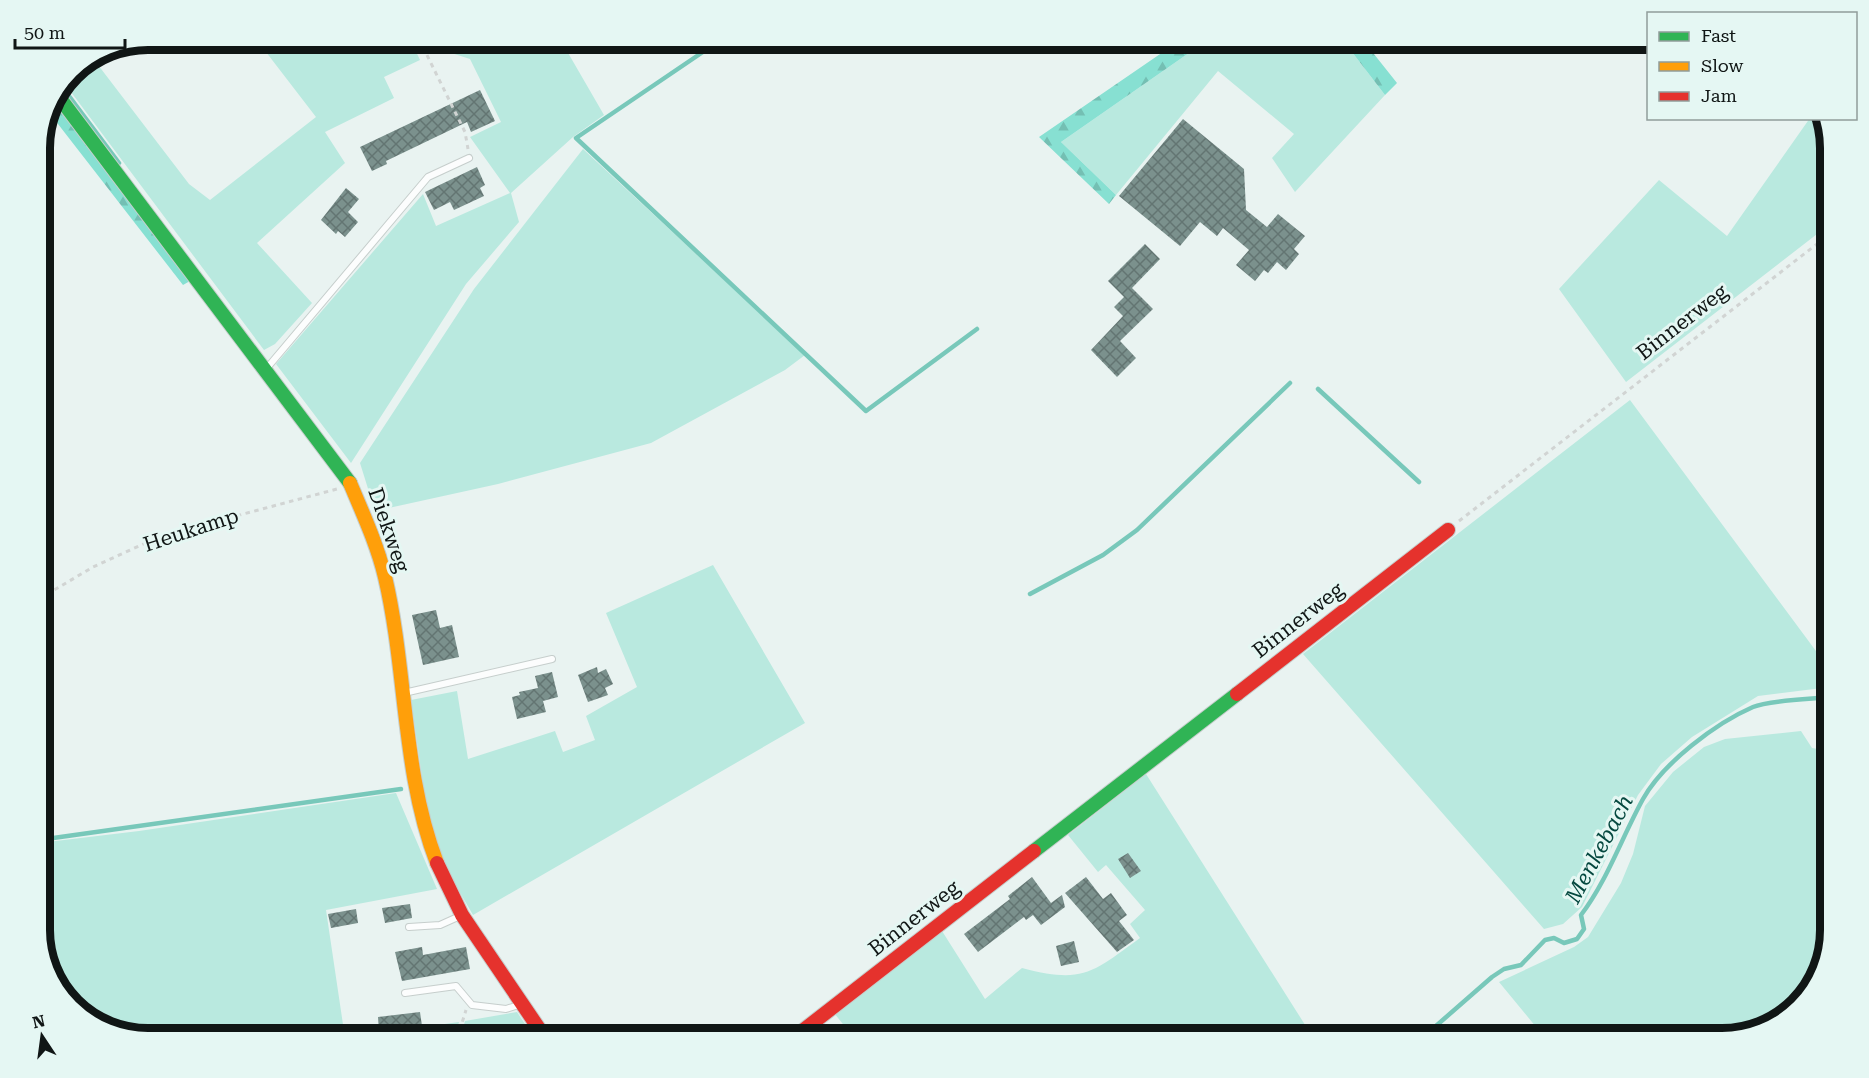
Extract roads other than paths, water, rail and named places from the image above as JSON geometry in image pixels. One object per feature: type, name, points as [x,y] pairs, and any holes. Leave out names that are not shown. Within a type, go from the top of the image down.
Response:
[{"type":"street","name":"Diekweg","points":[[62,100],[322,442],[351,486],[372,534],[385,577],[420,806],[436,861],[462,915],[538,1028]]},
{"type":"street","name":"Binnerweg","points":[[806,1028],[1448,530]]},
{"type":"lane","points":[[267,369],[429,177],[469,158]]},
{"type":"lane","points":[[403,693],[552,659]]},
{"type":"lane","points":[[409,927],[440,925],[462,915]]},
{"type":"lane","points":[[405,993],[456,986],[472,1005],[506,1009],[522,1004]]},
{"type":"waterway","points":[[706,50],[576,138],[866,411],[977,329]]},
{"type":"waterway","points":[[66,93],[119,163]]},
{"type":"waterway","points":[[1030,594],[1103,555],[1137,530],[1290,383]]},
{"type":"waterway","points":[[1318,389],[1419,482]]},
{"type":"waterway","name":"Menkebach","points":[[1434,1028],[1492,977],[1504,969],[1521,965],[1545,940],[1554,938],[1564,943],[1577,939],[1584,929],[1581,915],[1607,873],[1635,813],[1652,785],[1677,758],[1723,723],[1753,707],[1779,701],[1820,698]]},
{"type":"waterway","points":[[50,838],[401,789]]}]
